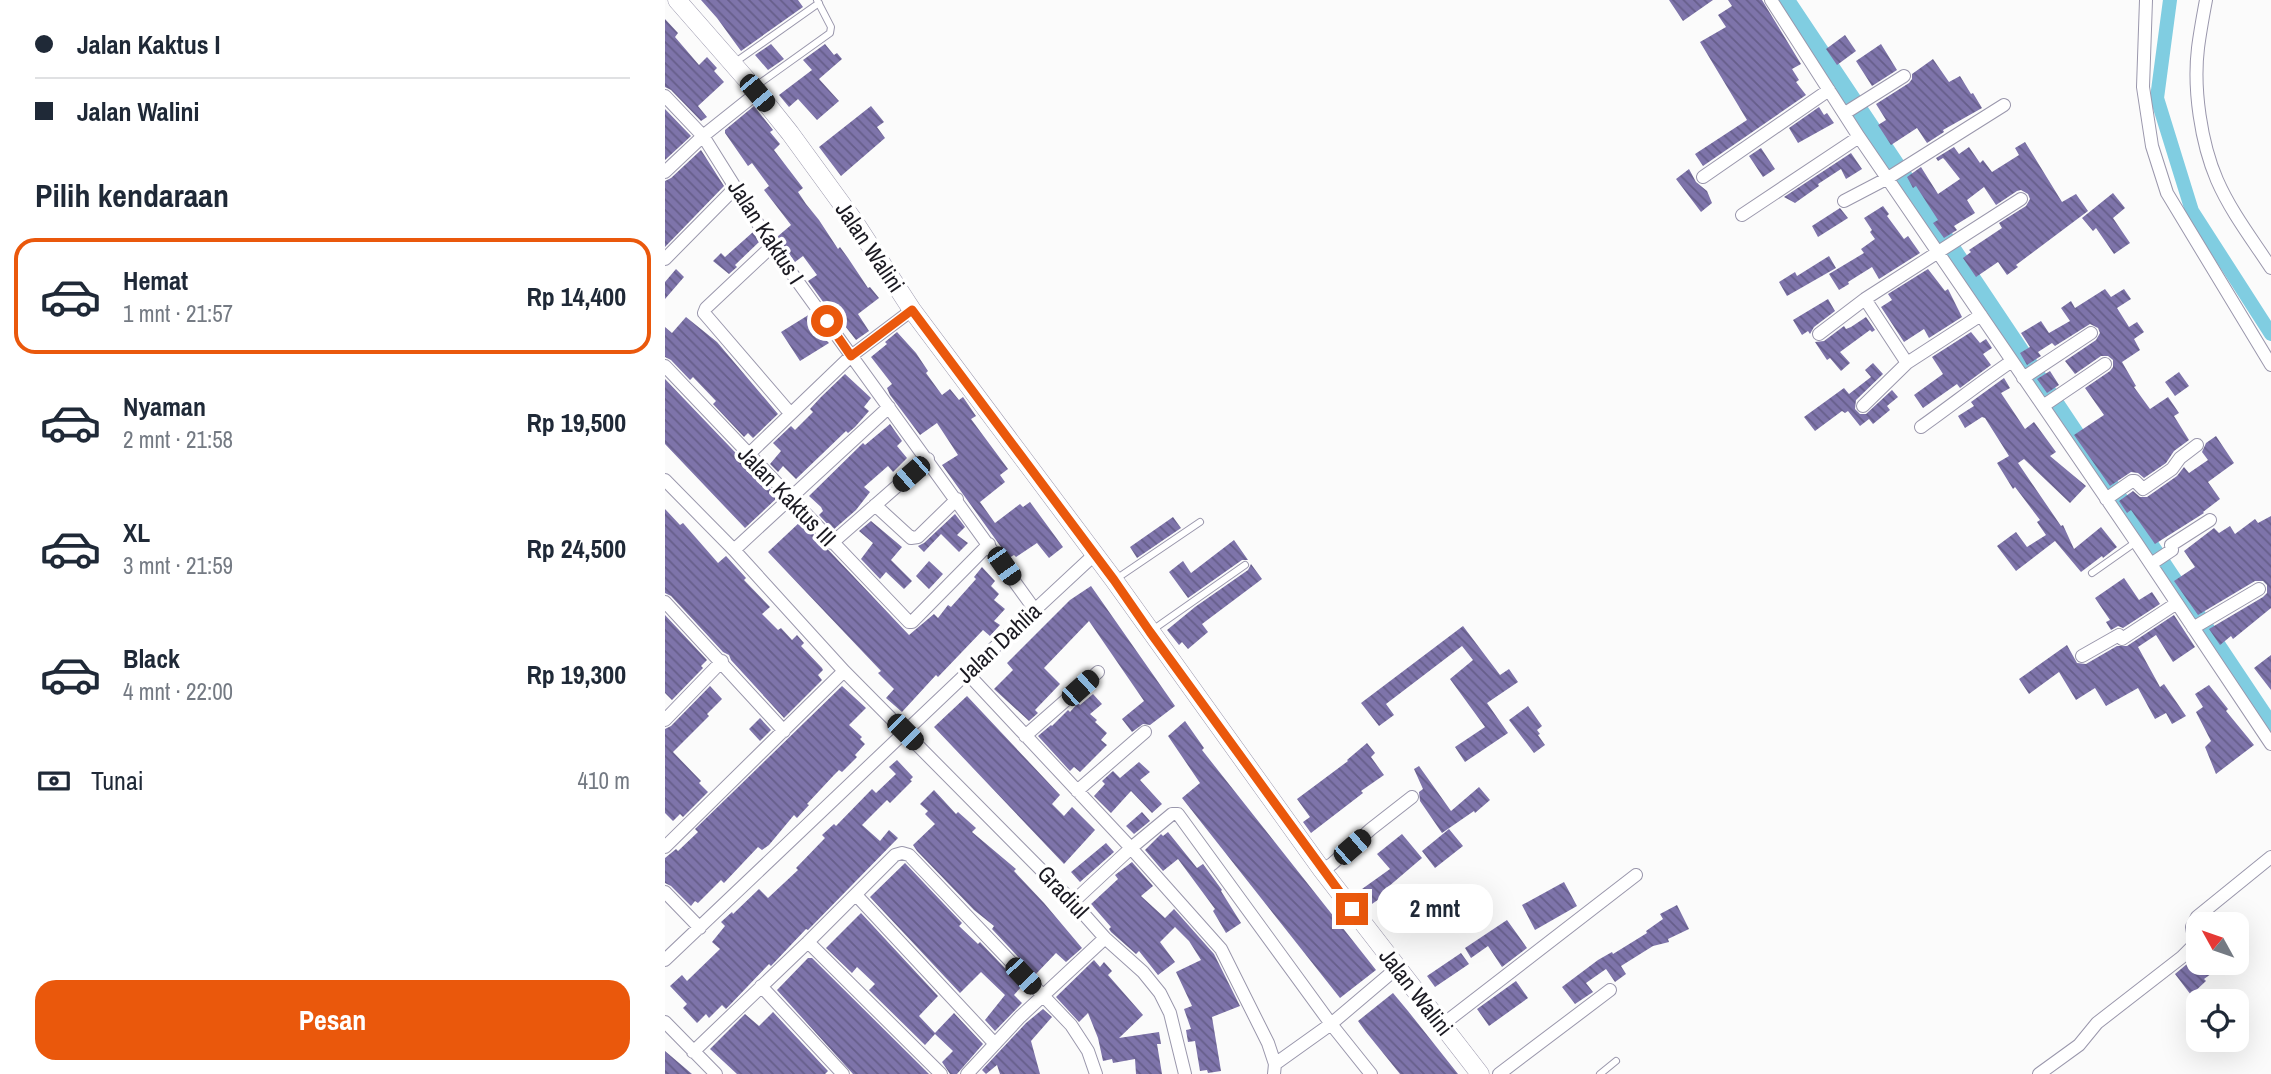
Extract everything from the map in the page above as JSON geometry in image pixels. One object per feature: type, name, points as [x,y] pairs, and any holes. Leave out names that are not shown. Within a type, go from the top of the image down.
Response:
[{"type":"street","name":"Jalan Walini","points":[[677,0],[790,133],[852,218],[912,310],[1114,580],[1322,870],[1480,1074]]},
{"type":"street","points":[[1771,0],[1829,90],[1850,110],[1859,137],[1894,174],[1981,315],[2012,361],[2028,375],[2048,403],[2111,496],[2136,542],[2154,561],[2177,603],[2198,625],[2270,738]]},
{"type":"street","points":[[2146,0],[2143,87],[2152,146],[2167,193],[2271,365]]},
{"type":"street","points":[[2206,0],[2197,50],[2197,101],[2208,154],[2228,202],[2271,268]]},
{"type":"street","points":[[1850,110],[1904,76]]},
{"type":"street","points":[[665,172],[755,90]]},
{"type":"street","points":[[1703,177],[1829,90]]},
{"type":"street","name":"Jalan Kaktus I","points":[[665,96],[703,136],[772,246],[1035,610]]},
{"type":"street","points":[[1844,201],[1894,174],[2004,105]]},
{"type":"street","points":[[1742,215],[1859,137]]},
{"type":"street","points":[[665,259],[736,187]]},
{"type":"street","points":[[1819,334],[1865,299],[2021,199]]},
{"type":"street","points":[[772,246],[706,307],[704,313],[790,413]]},
{"type":"street","points":[[1865,299],[1907,363]]},
{"type":"street","points":[[748,455],[851,356],[912,310]]},
{"type":"street","points":[[1863,406],[1907,363],[1981,315]]},
{"type":"street","points":[[2028,375],[2091,333]]},
{"type":"street","points":[[1921,427],[2012,361]]},
{"type":"street","points":[[2048,403],[2105,363]]},
{"type":"street","name":"Jalan Kaktus III","points":[[665,366],[908,621],[912,622],[989,544]]},
{"type":"street","points":[[734,551],[890,407]]},
{"type":"street","points":[[2111,496],[2132,481],[2143,488],[2146,487],[2172,469],[2180,458],[2197,445]]},
{"type":"street","points":[[832,543],[928,459]]},
{"type":"street","name":"Gradiul","points":[[665,480],[844,671],[1073,902],[1105,939],[1143,972],[1160,993],[1170,1013],[1185,1074]]},
{"type":"street","points":[[875,505],[911,538],[918,537],[957,499]]},
{"type":"street","points":[[2154,561],[2172,550],[2171,545],[2210,520]]},
{"type":"street","name":"Jalan Dahlia","points":[[665,960],[1094,555]]},
{"type":"street","points":[[2198,625],[2259,589]]},
{"type":"street","points":[[665,602],[784,731]]},
{"type":"street","points":[[2082,656],[2119,635],[2122,639],[2177,603]]},
{"type":"street","points":[[668,712],[722,661]]},
{"type":"street","points":[[665,847],[844,671]]},
{"type":"street","points":[[1025,736],[1098,672]]},
{"type":"street","points":[[967,673],[1131,848],[1221,949],[1268,1043],[1275,1071],[1397,968]]},
{"type":"street","points":[[1077,791],[1145,732]]},
{"type":"street","points":[[1322,870],[1412,797]]},
{"type":"street","points":[[1073,902],[1131,848],[1172,814],[1178,814],[1331,1024],[1371,1074]]},
{"type":"street","points":[[693,1052],[809,942],[895,855],[902,853],[909,855],[1070,1025],[1088,1051],[1096,1074]]},
{"type":"street","points":[[2039,1074],[2079,1045],[2097,1023],[2182,957],[2195,944],[2192,927],[2197,917],[2271,857]]},
{"type":"street","points":[[1442,1025],[1636,876]]},
{"type":"street","points":[[665,892],[699,928]]},
{"type":"street","points":[[856,895],[995,1044]]},
{"type":"street","points":[[967,1074],[1042,996],[1105,939]]},
{"type":"street","points":[[809,942],[941,1074]]},
{"type":"street","points":[[761,986],[843,1074]]},
{"type":"street","points":[[1499,1074],[1610,990]]},
{"type":"street","points":[[665,1022],[716,1074]]},
{"type":"lane","points":[[732,64],[818,1],[831,27],[830,33],[755,90]]},
{"type":"lane","points":[[1114,580],[1200,522]]},
{"type":"lane","points":[[2092,573],[2136,542]]},
{"type":"lane","points":[[1150,632],[1244,565]]},
{"type":"lane","points":[[1600,1074],[1616,1061]]},
{"type":"building","points":[[701,0],[798,0],[803,7],[741,51]]},
{"type":"building","points":[[1669,0],[1713,0],[1683,21]]},
{"type":"building","points":[[1728,0],[1762,0],[1801,64],[1792,69],[1799,80],[1796,82],[1806,95],[1703,166],[1695,154],[1747,120],[1700,42],[1726,27],[1718,15],[1732,6]]},
{"type":"building","points":[[665,19],[678,33],[675,37],[699,65],[707,57],[724,82],[698,106],[707,117],[701,121],[665,87]]},
{"type":"building","points":[[1845,35],[1856,51],[1837,65],[1826,49]]},
{"type":"building","points":[[771,44],[784,59],[768,70],[755,55]]},
{"type":"building","points":[[825,44],[834,55],[837,53],[842,59],[819,79],[839,101],[817,120],[798,99],[789,107],[779,95],[812,70],[803,60]]},
{"type":"building","points":[[1881,44],[1897,70],[1872,86],[1856,61]]},
{"type":"building","points":[[1933,59],[1949,82],[1960,76],[1982,108],[1943,130],[1944,132],[1927,143],[1917,128],[1891,145],[1878,125],[1886,120],[1876,104],[1909,83],[1912,74]]},
{"type":"building","points":[[754,106],[773,130],[770,132],[780,144],[774,150],[803,188],[798,192],[838,249],[840,247],[868,288],[879,298],[858,314],[869,331],[856,340],[845,326],[842,328],[808,281],[817,275],[803,256],[795,262],[777,237],[791,225],[764,190],[769,186],[752,163],[748,166],[725,133],[725,130]]},
{"type":"building","points":[[871,106],[884,122],[877,127],[885,138],[841,176],[819,147]]},
{"type":"building","points":[[1819,107],[1834,123],[1798,143],[1789,128]]},
{"type":"building","points":[[665,109],[691,136],[665,160]]},
{"type":"building","points":[[2025,142],[2062,202],[2076,194],[2088,211],[2016,265],[2018,267],[2007,275],[1998,262],[1976,277],[1963,258],[1971,252],[1969,250],[2002,228],[1999,223],[2026,206],[2030,199],[2028,194],[2017,191],[1996,205],[1984,187],[1967,200],[1975,213],[1954,226],[1957,230],[1944,238],[1933,223],[1938,220],[1907,177],[1921,167],[1938,194],[1960,179],[1943,158],[1938,161],[1936,158],[1954,147],[1959,154],[1969,147],[1980,163],[1983,160],[1992,172],[2019,155],[2015,148]]},
{"type":"building","points":[[1761,148],[1775,169],[1763,177],[1749,156]]},
{"type":"building","points":[[701,150],[724,186],[665,247],[665,181]]},
{"type":"building","points":[[1851,153],[1862,169],[1846,179],[1841,169],[1795,203],[1784,197]]},
{"type":"building","points":[[1689,169],[1696,182],[1707,191],[1712,203],[1701,212],[1676,179]]},
{"type":"building","points":[[2113,193],[2125,208],[2113,218],[2130,243],[2114,254],[2096,228],[2093,231],[2082,218]]},
{"type":"building","points":[[1883,206],[1904,239],[1908,236],[1920,253],[1879,279],[1872,267],[1839,290],[1829,274],[1864,253],[1861,249],[1875,239],[1864,218]]},
{"type":"building","points":[[1840,208],[1848,218],[1818,237],[1812,226]]},
{"type":"building","points":[[753,232],[759,242],[729,274],[713,261],[721,253],[725,257]]},
{"type":"building","points":[[1829,256],[1836,268],[1787,296],[1779,282],[1795,272],[1797,276]]},
{"type":"building","points":[[676,269],[684,277],[665,299],[665,282]]},
{"type":"building","points":[[1928,269],[1945,291],[1948,289],[1962,317],[1929,338],[1924,329],[1904,342],[1881,307],[1892,300],[1888,294]]},
{"type":"building","points":[[2105,289],[2111,297],[2124,289],[2131,299],[2117,308],[2129,327],[2137,322],[2144,332],[2134,339],[2140,350],[2122,362],[2136,386],[2134,387],[2150,409],[2168,397],[2179,413],[2174,416],[2189,440],[2174,451],[2166,463],[2144,478],[2131,472],[2110,486],[2074,435],[2104,415],[2085,388],[2110,371],[2113,360],[2108,356],[2101,356],[2075,374],[2065,361],[2096,340],[2100,333],[2098,328],[2090,324],[2055,346],[2052,343],[2038,352],[2041,356],[2027,365],[2020,353],[2030,347],[2021,333],[2041,321],[2049,333],[2070,321],[2061,308],[2071,301],[2075,308]]},
{"type":"building","points":[[1828,299],[1835,311],[1814,327],[1810,334],[1808,331],[1802,335],[1793,320]]},
{"type":"building","points":[[810,314],[829,343],[800,361],[781,332]]},
{"type":"building","points":[[686,317],[717,342],[778,414],[753,438],[748,433],[744,437],[713,404],[716,401],[693,377],[690,380],[665,357],[665,327],[672,333]]},
{"type":"building","points":[[1866,317],[1875,330],[1870,330],[1840,352],[1850,363],[1841,371],[1830,358],[1827,360],[1815,342],[1824,341],[1844,326],[1846,329],[1851,327]]},
{"type":"building","points":[[897,332],[916,353],[942,395],[950,389],[959,400],[963,397],[976,416],[971,419],[1008,469],[1000,475],[1005,482],[980,502],[995,523],[1020,504],[1023,507],[1030,502],[1063,547],[1049,558],[1037,543],[1016,557],[1014,555],[1009,558],[942,465],[958,455],[937,423],[920,435],[890,395],[887,388],[892,384],[871,357]]},
{"type":"building","points":[[1971,332],[1980,343],[1986,339],[1992,348],[1983,354],[1991,365],[1960,388],[1957,384],[1923,408],[1914,395],[1943,374],[1932,357]]},
{"type":"building","points":[[1873,363],[1883,374],[1856,400],[1855,409],[1860,414],[1866,414],[1892,390],[1898,397],[1887,406],[1890,410],[1873,424],[1869,419],[1860,426],[1848,411],[1842,411],[1815,431],[1804,417],[1844,388],[1849,394],[1871,377],[1865,370]]},
{"type":"building","points":[[2050,371],[2059,385],[2047,393],[2037,379]]},
{"type":"building","points":[[2179,372],[2189,386],[2175,396],[2165,382]]},
{"type":"building","points":[[845,374],[871,398],[864,407],[869,411],[855,427],[848,433],[846,431],[796,479],[783,466],[778,472],[770,464],[781,451],[773,443],[791,426],[795,430],[813,412],[810,409]]},
{"type":"building","points":[[2004,378],[2010,388],[2001,393],[2025,429],[2034,422],[2056,452],[2050,456],[2086,486],[2070,503],[2024,459],[2018,463],[2061,526],[2063,525],[2074,549],[2101,527],[2117,547],[2081,572],[2055,541],[2016,571],[1997,546],[2016,532],[2027,547],[2046,535],[2037,522],[2040,520],[2015,487],[2013,489],[1997,463],[2009,456],[1985,418],[1982,417],[1965,428],[1958,416],[1974,406],[1971,402]]},
{"type":"building","points":[[665,379],[778,497],[745,528],[665,444]]},
{"type":"building","points":[[890,424],[902,441],[897,446],[907,458],[893,472],[888,466],[864,487],[870,492],[856,510],[833,530],[819,515],[823,511],[821,507],[809,496],[863,443],[865,445]]},
{"type":"building","points":[[2216,436],[2234,463],[2208,482],[2220,499],[2204,513],[2155,544],[2131,510],[2127,513],[2119,501],[2133,491],[2140,497],[2147,497],[2177,476],[2184,467],[2189,473],[2208,460],[2202,452],[2206,443]]},
{"type":"building","points":[[665,509],[680,525],[683,523],[718,563],[726,556],[770,607],[762,614],[792,640],[797,635],[804,643],[801,646],[822,668],[818,675],[822,680],[784,718],[729,655],[665,593]]},
{"type":"building","points":[[955,514],[965,527],[957,535],[968,543],[959,552],[941,534],[924,552],[918,546]]},
{"type":"building","points":[[2271,516],[2271,608],[2233,639],[2231,636],[2220,645],[2209,629],[2263,597],[2267,593],[2267,585],[2263,581],[2255,581],[2198,615],[2174,581],[2195,567],[2184,551],[2214,528],[2219,533],[2230,526],[2235,534],[2255,519],[2258,523]]},
{"type":"building","points":[[1173,517],[1181,528],[1137,558],[1130,547]]},
{"type":"building","points":[[801,521],[909,635],[934,614],[938,618],[948,605],[951,607],[976,579],[974,577],[982,567],[995,581],[991,586],[999,594],[994,600],[1005,609],[994,621],[1000,625],[990,636],[983,630],[902,712],[886,698],[894,689],[878,673],[881,671],[768,552]]},
{"type":"building","points":[[871,521],[902,547],[891,560],[912,581],[904,589],[886,572],[880,579],[861,559],[873,543],[859,531]]},
{"type":"building","points":[[1234,540],[1248,560],[1242,560],[1188,598],[1169,572],[1183,561],[1191,573]]},
{"type":"building","points":[[929,561],[943,574],[929,589],[916,576]]},
{"type":"building","points":[[1251,564],[1262,579],[1202,624],[1208,632],[1188,649],[1182,642],[1179,645],[1167,630],[1248,570]]},
{"type":"building","points":[[2124,578],[2139,600],[2152,592],[2160,604],[2123,628],[2118,626],[2111,630],[2106,622],[2110,620],[2095,598]]},
{"type":"building","points":[[1091,586],[1175,706],[1150,725],[1143,724],[1132,732],[1122,719],[1144,701],[1089,621],[1044,668],[1060,684],[1035,710],[1038,713],[1029,721],[994,689],[1013,670],[1007,663],[1070,600]]},
{"type":"building","points":[[665,615],[707,660],[701,666],[703,668],[672,700],[665,693]]},
{"type":"building","points":[[2174,615],[2195,647],[2173,662],[2156,635],[2138,647],[2160,687],[2164,684],[2186,716],[2172,724],[2166,713],[2155,719],[2138,688],[2106,706],[2095,688],[2076,700],[2059,672],[2029,694],[2019,679],[2067,645],[2077,663],[2086,664],[2117,646],[2127,646]]},
{"type":"building","points":[[1463,626],[1500,675],[1509,669],[1518,682],[1487,703],[1508,733],[1465,762],[1455,747],[1485,727],[1450,679],[1473,660],[1462,646],[1386,704],[1394,715],[1379,726],[1361,703]]},
{"type":"building","points":[[2271,655],[2271,690],[2254,668]]},
{"type":"building","points":[[2209,685],[2254,745],[2216,774],[2205,747],[2211,741],[2196,712],[2203,707],[2195,694]]},
{"type":"building","points":[[710,686],[722,699],[673,752],[708,792],[683,817],[680,814],[673,821],[665,813],[665,729]]},
{"type":"building","points":[[842,686],[866,708],[849,725],[862,737],[860,739],[865,744],[855,755],[857,757],[842,772],[839,770],[834,775],[797,818],[794,815],[769,845],[762,850],[758,847],[724,883],[721,880],[698,903],[695,901],[691,906],[665,883],[665,858],[676,849],[678,851],[698,832],[695,829]]},
{"type":"building","points":[[1093,694],[1102,704],[1090,714],[1107,733],[1101,740],[1107,745],[1080,772],[1074,767],[1070,771],[1038,736],[1068,710],[1070,712],[1078,703],[1080,705]]},
{"type":"building","points":[[967,696],[1060,795],[1052,804],[1064,816],[1072,807],[1095,830],[1064,864],[934,727]]},
{"type":"building","points":[[1528,706],[1542,726],[1537,730],[1545,745],[1534,753],[1509,720]]},
{"type":"building","points":[[760,718],[771,730],[760,741],[749,729]]},
{"type":"building","points":[[1185,721],[1204,748],[1202,750],[1376,970],[1340,998],[1182,798],[1200,783],[1168,736]]},
{"type":"building","points":[[1367,743],[1375,753],[1371,757],[1384,775],[1311,833],[1303,822],[1310,817],[1297,799],[1348,761]]},
{"type":"building","points":[[897,760],[913,777],[910,780],[912,781],[890,803],[887,800],[862,825],[880,841],[889,830],[898,838],[726,1009],[722,1005],[709,1018],[706,1014],[697,1023],[683,1008],[687,1004],[670,986],[682,975],[687,981],[720,949],[712,942],[725,926],[721,922],[759,889],[768,898],[798,870],[796,868],[825,838],[822,835],[834,824],[836,826],[872,789],[876,793],[896,774],[889,767]]},
{"type":"building","points":[[1139,762],[1150,772],[1140,780],[1162,804],[1152,813],[1131,791],[1111,813],[1094,796],[1105,784],[1102,781],[1113,771],[1120,778]]},
{"type":"building","points":[[1419,766],[1451,811],[1479,787],[1490,800],[1475,813],[1474,811],[1442,833],[1420,801],[1419,792],[1423,789],[1414,769]]},
{"type":"building","points":[[934,790],[956,814],[958,812],[976,828],[972,832],[1016,869],[1014,871],[1082,948],[1066,962],[1056,953],[1035,975],[992,929],[994,926],[974,910],[917,851],[913,845],[935,824],[925,814],[928,811],[920,804]]},
{"type":"building","points":[[1142,812],[1150,821],[1134,834],[1126,826]]},
{"type":"building","points":[[1449,829],[1463,846],[1435,868],[1422,851]]},
{"type":"building","points":[[1168,832],[1197,868],[1203,864],[1241,923],[1226,933],[1213,911],[1215,909],[1178,859],[1163,871],[1145,850],[1161,834],[1163,836]]},
{"type":"building","points":[[1402,834],[1422,858],[1388,887],[1391,891],[1366,908],[1355,894],[1390,869],[1377,854]]},
{"type":"building","points":[[1106,843],[1114,852],[1080,882],[1071,872]]},
{"type":"building","points":[[1132,862],[1153,886],[1141,896],[1165,918],[1174,909],[1214,954],[1240,1006],[1212,1017],[1221,1071],[1200,1071],[1195,1041],[1188,1042],[1186,1030],[1191,1029],[1184,1009],[1192,1006],[1176,972],[1201,960],[1189,941],[1175,927],[1160,942],[1175,962],[1158,975],[1139,951],[1136,954],[1111,932],[1111,927],[1091,904],[1118,879],[1115,875]]},
{"type":"building","points":[[905,863],[962,923],[959,926],[978,944],[980,942],[1022,986],[1014,995],[1022,1003],[995,1031],[985,1020],[1005,995],[981,972],[960,993],[870,897]]},
{"type":"building","points":[[1564,882],[1577,906],[1535,930],[1522,905]]},
{"type":"building","points":[[1677,905],[1689,929],[1668,939],[1669,942],[1653,946],[1621,966],[1626,974],[1615,982],[1606,969],[1586,983],[1593,992],[1575,1004],[1562,987],[1598,960],[1647,933],[1646,931],[1663,919],[1660,914]]},
{"type":"building","points":[[861,913],[938,996],[919,1016],[935,1033],[954,1013],[983,1044],[957,1074],[950,1074],[942,1062],[953,1051],[935,1034],[925,1045],[869,990],[875,984],[857,967],[852,973],[826,948]]},
{"type":"building","points":[[1507,920],[1527,948],[1502,967],[1488,946],[1471,958],[1465,948]]},
{"type":"building","points":[[1461,953],[1469,964],[1435,987],[1427,976]]},
{"type":"building","points":[[808,958],[812,958],[929,1074],[853,1074],[777,990]]},
{"type":"building","points":[[1094,960],[1100,967],[1104,962],[1112,971],[1108,975],[1143,1015],[1119,1038],[1159,1032],[1161,1044],[1157,1044],[1162,1074],[1136,1074],[1135,1059],[1113,1063],[1112,1059],[1103,1061],[1088,1013],[1079,1022],[1056,997]]},
{"type":"building","points":[[2186,965],[2186,975],[2210,975],[2197,989],[2186,989],[2175,974]]},
{"type":"building","points":[[1516,981],[1528,998],[1489,1026],[1477,1009]]},
{"type":"building","points":[[1393,993],[1458,1074],[1400,1074],[1366,1032],[1358,1021]]},
{"type":"building","points":[[1043,1009],[1052,1017],[1031,1041],[1040,1074],[1000,1074],[997,1065],[986,1074],[982,1070],[1026,1023]]},
{"type":"building","points":[[773,1012],[828,1071],[825,1074],[737,1074],[710,1049],[745,1014],[759,1026]]},
{"type":"building","points":[[665,1051],[692,1074],[665,1074]]},
{"type":"waterway","points":[[1782,0],[2271,732]]},
{"type":"waterway","points":[[2170,0],[2157,98],[2192,211],[2271,334]]},
{"type":"route","points":[[827,321],[851,356],[912,310],[1114,580],[1306,849],[1352,909]]}]
